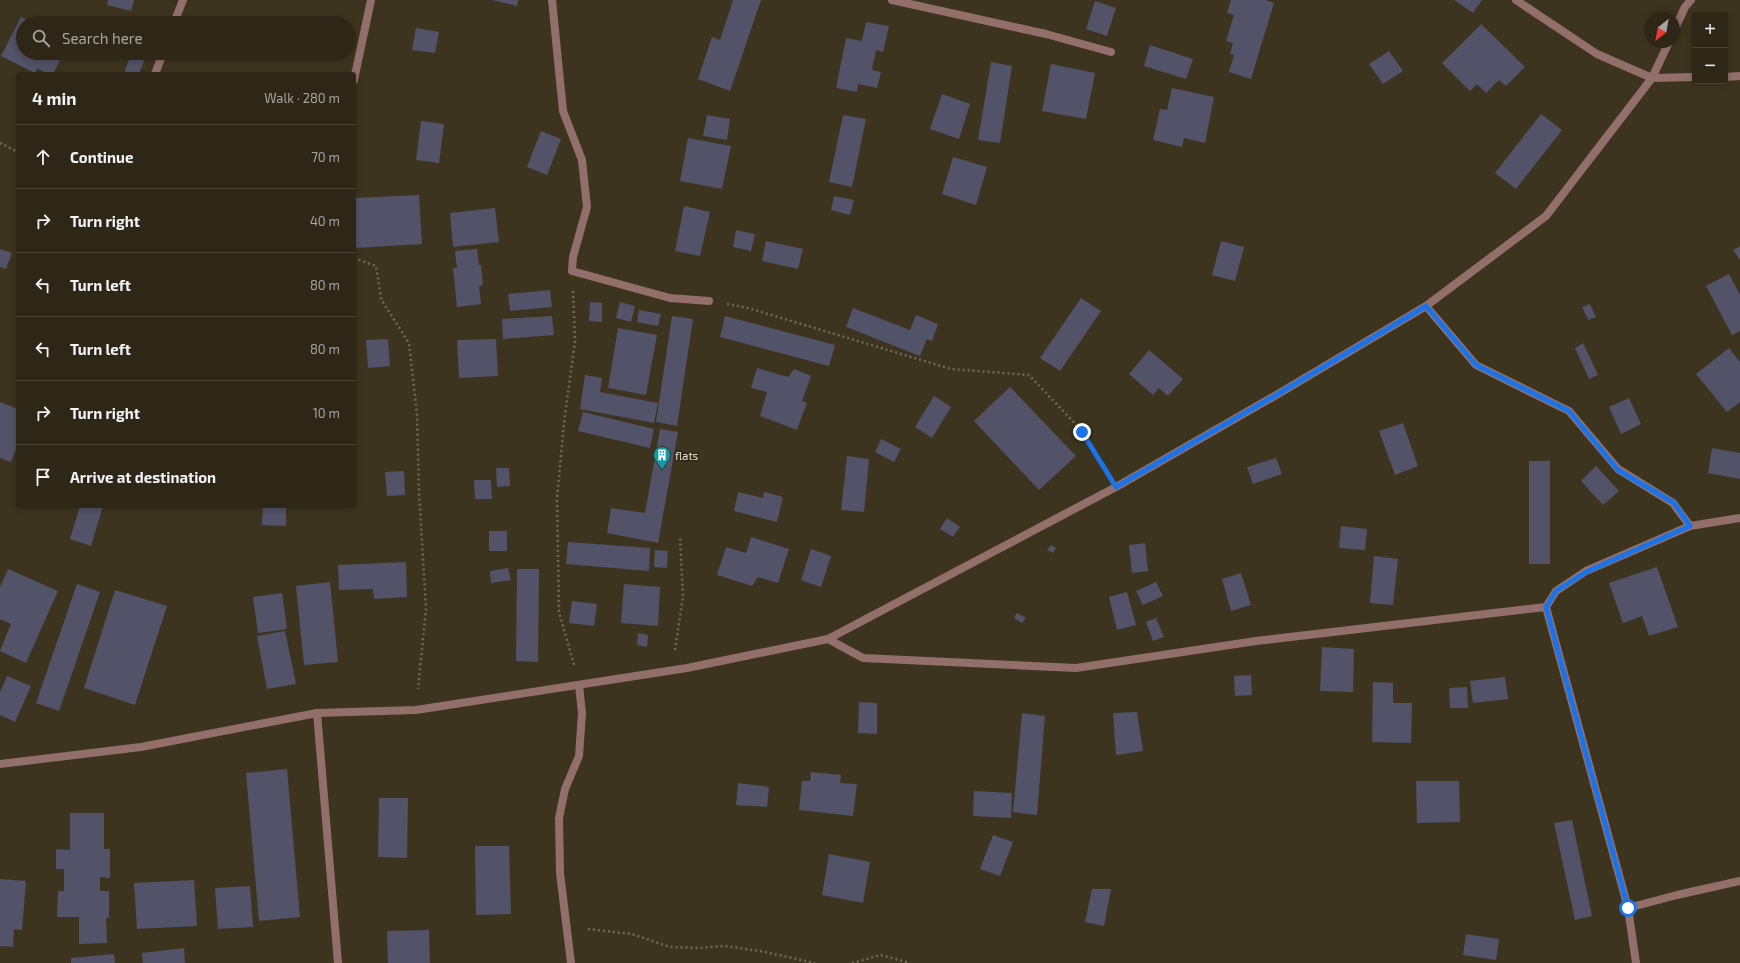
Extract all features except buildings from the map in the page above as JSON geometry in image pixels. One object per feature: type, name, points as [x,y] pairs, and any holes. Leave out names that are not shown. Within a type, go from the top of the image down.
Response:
[{"type":"street","points":[[177,16],[183,0]]},
{"type":"street","points":[[356,72],[371,0]]},
{"type":"street","points":[[552,0],[563,111],[582,160],[587,207],[573,257],[572,271],[670,298],[710,301]]},
{"type":"street","points":[[892,0],[1046,34],[1111,52]]},
{"type":"street","points":[[1516,0],[1597,54],[1652,78],[1692,77]]},
{"type":"street","points":[[1680,18],[1691,0]]},
{"type":"street","points":[[0,764],[141,747],[316,713],[416,710],[672,670],[828,639],[1116,487],[1278,394],[1426,306],[1546,216],[1652,78],[1666,48]]},
{"type":"street","points":[[156,72],[160,60]]},
{"type":"street","points":[[1728,76],[1740,76]]},
{"type":"street","points":[[1426,306],[1476,365],[1569,411],[1618,470],[1674,503],[1690,526]]},
{"type":"street","points":[[1636,963],[1628,908],[1546,607],[1556,591],[1586,572],[1690,526],[1740,518]]},
{"type":"street","points":[[828,639],[863,658],[1076,668],[1256,641],[1546,607]]},
{"type":"street","points":[[571,963],[560,873],[559,818],[565,789],[579,756],[582,713],[579,685]]},
{"type":"street","points":[[316,713],[338,963]]},
{"type":"street","points":[[1628,908],[1740,881]]},
{"type":"path","points":[[0,143],[16,151]]},
{"type":"path","points":[[356,259],[376,266],[381,299],[409,343],[417,414],[419,492],[426,609],[416,710]]},
{"type":"path","points":[[572,271],[575,341],[560,460],[557,498],[557,548],[559,612],[579,685]]},
{"type":"path","points":[[710,301],[748,308],[950,369],[1029,375],[1082,432],[1116,487]]},
{"type":"path","points":[[672,670],[683,596],[680,536]]},
{"type":"path","points":[[567,926],[632,934],[670,947],[699,948],[724,946],[760,951],[815,963]]},
{"type":"path","points":[[852,963],[881,955],[910,963]]},
{"type":"place","name":"flats","points":[[662,470]]},
{"type":"route","points":[[1082,432],[1116,487],[1278,394],[1426,306],[1476,365],[1569,411],[1618,470],[1674,503],[1690,526],[1586,572],[1556,591],[1546,607],[1594,788],[1628,908]]}]
